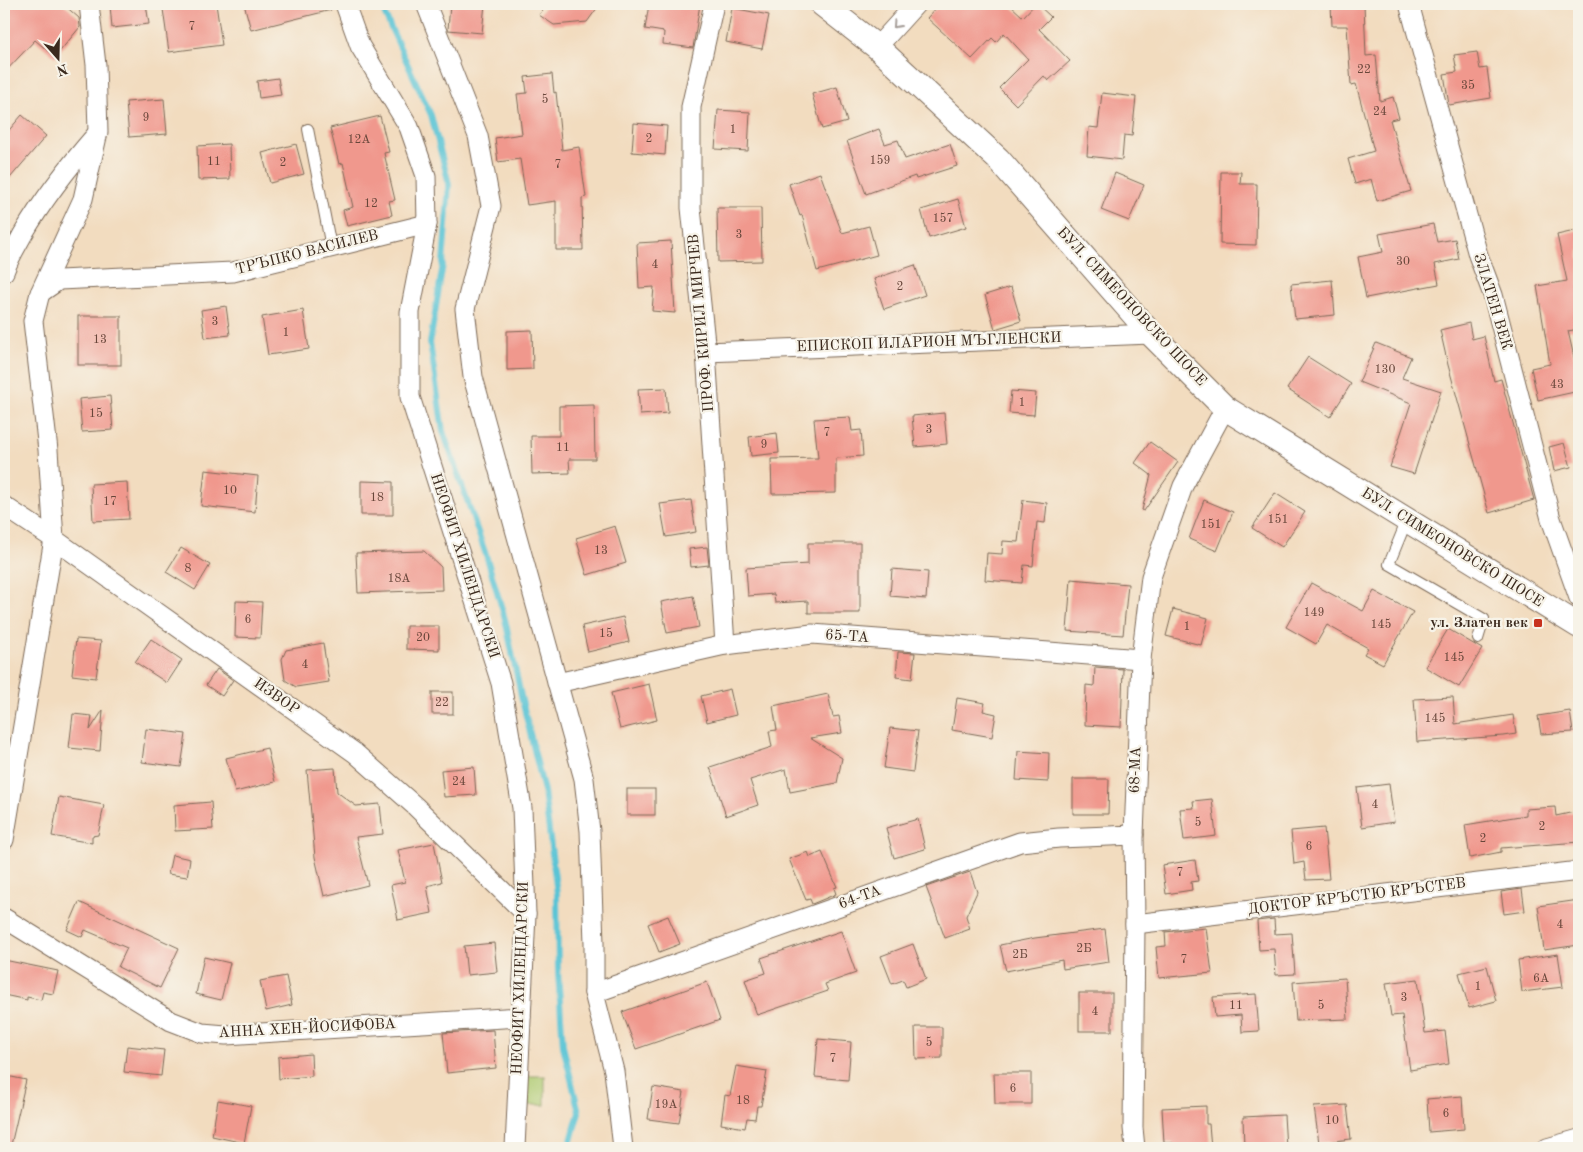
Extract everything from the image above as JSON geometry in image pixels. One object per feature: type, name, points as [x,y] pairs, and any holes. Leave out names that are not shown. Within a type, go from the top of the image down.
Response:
[{"type":"street","points":[[4,840],[54,539],[48,450],[33,321],[40,292],[83,200],[98,132],[96,66],[90,4]]},
{"type":"street","name":"НЕОФИТ ХИЛЕНДАРСКИ","points":[[346,4],[360,46],[409,127],[426,176],[426,224],[410,312],[410,397],[501,683],[522,808],[526,914],[515,1148]]},
{"type":"street","points":[[426,4],[478,136],[491,206],[465,309],[473,377],[584,779],[590,831],[594,993],[614,1071],[624,1148]]},
{"type":"street","name":"ПРОФ. КИРИЛ МИРЧЕВ","points":[[714,4],[691,107],[692,208],[706,352],[725,645]]},
{"type":"street","name":"БУЛ. СИМЕОНОВСКО ШОСЕ","points":[[822,4],[877,47],[998,159],[1151,334],[1225,408],[1579,626]]},
{"type":"street","points":[[877,47],[916,4]]},
{"type":"street","name":"ЗЛАТЕН ВЕК","points":[[1409,4],[1478,255],[1492,295],[1551,519],[1579,598]]},
{"type":"street","points":[[4,272],[8,260],[32,218],[66,168],[98,132]]},
{"type":"street","name":"ТРЪПКО ВАСИЛЕВ","points":[[40,292],[59,280],[233,272],[426,224]]},
{"type":"street","name":"ЕПИСКОП ИЛАРИОН МЪГЛЕНСКИ","points":[[706,352],[1151,334]]},
{"type":"street","name":"68-МА","points":[[1135,1148],[1133,1128],[1134,835],[1141,659],[1151,577],[1183,486],[1225,408]]},
{"type":"street","name":"ИЗВОР","points":[[4,506],[54,539],[355,753],[415,806],[526,914]]},
{"type":"street","name":"65-ТА","points":[[557,682],[725,645],[812,634],[1141,659]]},
{"type":"street","name":"64-ТА","points":[[594,993],[972,857],[1020,842],[1058,838],[1134,835]]},
{"type":"street","name":"ДОКТОР КРЪСТЮ КРЪСТЕВ","points":[[1135,924],[1579,870]]},
{"type":"street","name":"АННА ХЕН-ЙОСИФОВА","points":[[4,918],[171,1021],[202,1033],[226,1035],[521,1017]]},
{"type":"street","points":[[1547,1148],[1579,1139]]},
{"type":"lane","points":[[308,129],[331,248]]},
{"type":"lane","points":[[1407,520],[1389,564],[1484,619],[1478,639]]},
{"type":"green space","points":[[525,1076],[545,1076],[545,1105],[525,1105]]},
{"type":"building","points":[[4,4],[63,4],[79,18],[80,27],[55,57],[35,40],[4,73]]},
{"type":"building","points":[[146,4],[149,24],[112,28],[110,5]]},
{"type":"building","points":[[198,4],[216,4],[222,45],[169,52],[163,9]]},
{"type":"building","points":[[244,4],[330,4],[331,10],[251,30]]},
{"type":"building","points":[[450,4],[485,4],[482,33],[448,30]]},
{"type":"building","points":[[547,4],[600,4],[587,22],[554,25],[539,15]]},
{"type":"building","points":[[649,4],[700,4],[693,48],[663,44],[664,32],[645,29]]},
{"type":"building","points":[[940,4],[1009,4],[1023,17],[1037,4],[1051,17],[1039,29],[1070,61],[1048,81],[1044,76],[1016,105],[999,88],[1028,59],[1004,33],[996,42],[992,38],[972,59],[927,18]]},
{"type":"building","points":[[1331,4],[1364,4],[1366,56],[1376,55],[1380,101],[1393,97],[1399,118],[1390,120],[1411,191],[1377,201],[1371,179],[1355,184],[1348,159],[1374,151],[1356,84],[1351,85],[1347,26],[1332,26]]},
{"type":"building","points":[[732,8],[769,15],[762,49],[726,42]]},
{"type":"building","points":[[1477,52],[1480,69],[1487,68],[1491,98],[1449,105],[1444,74],[1457,72],[1454,55]]},
{"type":"building","points":[[552,74],[554,93],[556,92],[562,150],[579,147],[586,197],[582,198],[583,250],[556,250],[556,201],[527,205],[520,159],[498,162],[495,138],[522,134],[517,94],[527,93],[525,77]]},
{"type":"building","points":[[278,78],[281,95],[259,98],[257,81]]},
{"type":"building","points":[[837,87],[847,122],[822,129],[812,94]]},
{"type":"building","points":[[1102,93],[1136,97],[1132,136],[1124,135],[1122,160],[1087,156],[1089,127],[1098,128]]},
{"type":"building","points":[[164,99],[167,134],[129,137],[126,102]]},
{"type":"building","points":[[718,110],[750,112],[748,151],[715,149]]},
{"type":"building","points":[[22,115],[46,136],[4,185],[4,136]]},
{"type":"building","points":[[380,116],[389,152],[384,153],[395,200],[389,201],[392,215],[347,226],[343,210],[353,207],[343,163],[339,164],[330,128]]},
{"type":"building","points":[[634,123],[667,126],[665,155],[632,152]]},
{"type":"building","points":[[879,129],[885,144],[898,140],[905,159],[950,144],[957,166],[916,179],[915,176],[866,194],[847,141]]},
{"type":"building","points":[[229,144],[230,179],[198,180],[197,146]]},
{"type":"building","points":[[296,144],[304,174],[270,183],[262,153]]},
{"type":"building","points":[[1221,172],[1241,172],[1240,184],[1257,184],[1256,245],[1220,244]]},
{"type":"building","points":[[820,173],[842,233],[869,226],[877,255],[817,271],[802,215],[800,216],[789,184]]},
{"type":"building","points":[[1115,173],[1144,185],[1129,221],[1101,210]]},
{"type":"building","points":[[958,199],[966,227],[929,238],[921,210]]},
{"type":"building","points":[[717,208],[761,208],[762,261],[718,262]]},
{"type":"building","points":[[1433,224],[1437,242],[1455,239],[1459,259],[1435,264],[1439,284],[1366,298],[1358,257],[1383,252],[1379,234]]},
{"type":"building","points":[[1579,230],[1579,329],[1568,331],[1579,379],[1579,391],[1538,400],[1531,368],[1550,364],[1537,286],[1567,281],[1557,235]]},
{"type":"building","points":[[671,241],[675,313],[652,311],[654,287],[639,288],[637,243]]},
{"type":"building","points":[[915,265],[925,295],[884,309],[874,279]]},
{"type":"building","points":[[1332,280],[1335,315],[1295,319],[1291,284]]},
{"type":"building","points":[[1011,287],[1021,321],[995,329],[985,295]]},
{"type":"building","points":[[226,306],[230,335],[205,338],[201,310]]},
{"type":"building","points":[[303,310],[309,349],[268,355],[262,317]]},
{"type":"building","points":[[78,316],[121,316],[121,365],[78,365]]},
{"type":"building","points":[[1469,323],[1472,339],[1484,336],[1494,381],[1501,379],[1534,500],[1489,513],[1440,330]]},
{"type":"building","points":[[532,330],[533,369],[507,370],[507,331]]},
{"type":"building","points":[[1376,343],[1411,357],[1402,378],[1441,391],[1414,474],[1390,467],[1411,403],[1359,382]]},
{"type":"building","points":[[1308,357],[1351,384],[1330,417],[1287,389]]},
{"type":"building","points":[[666,388],[668,413],[640,415],[638,389]]},
{"type":"building","points":[[1011,391],[1036,393],[1034,415],[1009,413]]},
{"type":"building","points":[[110,396],[113,430],[82,432],[79,399]]},
{"type":"building","points":[[594,405],[595,459],[569,459],[570,473],[532,474],[531,436],[559,436],[559,406]]},
{"type":"building","points":[[944,413],[947,444],[915,447],[912,416]]},
{"type":"building","points":[[850,417],[852,431],[861,430],[863,456],[836,458],[836,493],[772,494],[771,459],[818,458],[814,419]]},
{"type":"building","points":[[777,433],[779,453],[751,456],[749,437]]},
{"type":"building","points":[[1150,442],[1178,462],[1144,511],[1142,510],[1151,475],[1135,463]]},
{"type":"building","points":[[1564,443],[1571,467],[1554,471],[1549,447]]},
{"type":"building","points":[[205,470],[258,476],[255,512],[201,506]]},
{"type":"building","points":[[361,481],[393,482],[393,515],[361,515]]},
{"type":"building","points":[[127,482],[129,519],[93,521],[91,484]]},
{"type":"building","points":[[1275,493],[1305,512],[1282,547],[1252,528]]},
{"type":"building","points":[[691,500],[696,532],[666,537],[660,504]]},
{"type":"building","points":[[1023,500],[1047,503],[1045,523],[1037,522],[1033,566],[1024,565],[1022,583],[985,580],[987,553],[1002,554],[1003,541],[1018,542]]},
{"type":"building","points":[[1204,500],[1233,512],[1217,551],[1189,539]]},
{"type":"building","points":[[615,526],[626,563],[587,575],[576,538]]},
{"type":"building","points":[[808,543],[860,543],[860,613],[808,613],[808,601],[775,603],[774,594],[748,596],[746,568],[808,564]]},
{"type":"building","points":[[707,547],[709,565],[691,567],[689,549]]},
{"type":"building","points":[[181,548],[210,565],[195,590],[166,572]]},
{"type":"building","points":[[424,551],[441,567],[442,590],[358,593],[356,553]]},
{"type":"building","points":[[892,569],[928,572],[926,599],[890,596]]},
{"type":"building","points":[[1071,579],[1128,584],[1123,635],[1067,631]]},
{"type":"building","points":[[1311,583],[1363,611],[1374,591],[1413,612],[1383,664],[1364,654],[1368,648],[1327,625],[1316,644],[1286,627]]},
{"type":"building","points":[[693,596],[699,627],[667,633],[661,602]]},
{"type":"building","points":[[236,601],[262,602],[260,638],[235,637]]},
{"type":"building","points":[[1173,609],[1208,618],[1201,645],[1166,636]]},
{"type":"building","points":[[623,617],[629,642],[588,652],[582,626]]},
{"type":"building","points":[[406,626],[439,626],[439,650],[406,649]]},
{"type":"building","points":[[1448,629],[1482,649],[1459,687],[1425,667]]},
{"type":"building","points":[[76,639],[101,641],[96,678],[72,675]]},
{"type":"building","points":[[151,639],[182,660],[167,683],[135,662]]},
{"type":"building","points":[[323,643],[329,682],[296,687],[285,680],[282,659],[286,650]]},
{"type":"building","points":[[898,652],[915,653],[912,679],[896,677]]},
{"type":"building","points":[[1095,667],[1123,669],[1121,727],[1085,725],[1086,685],[1094,686]]},
{"type":"building","points":[[217,669],[233,680],[222,696],[206,685]]},
{"type":"building","points":[[649,684],[657,720],[620,729],[611,693]]},
{"type":"building","points":[[730,689],[736,715],[707,722],[701,696]]},
{"type":"building","points":[[432,692],[453,692],[453,714],[432,714]]},
{"type":"building","points":[[828,694],[833,717],[839,716],[842,733],[810,738],[842,758],[837,783],[790,792],[786,769],[750,780],[758,805],[726,816],[710,767],[772,747],[769,731],[777,730],[773,706]]},
{"type":"building","points":[[1453,697],[1455,724],[1513,715],[1516,734],[1417,742],[1414,699]]},
{"type":"building","points":[[957,698],[985,703],[983,711],[996,714],[992,737],[952,730]]},
{"type":"building","points":[[103,710],[100,751],[69,748],[73,714],[92,716],[90,730]]},
{"type":"building","points":[[1570,711],[1573,732],[1541,734],[1538,716]]},
{"type":"building","points":[[890,728],[918,731],[913,772],[884,768]]},
{"type":"building","points":[[146,729],[186,734],[181,767],[142,762]]},
{"type":"building","points":[[267,748],[275,782],[235,792],[226,758]]},
{"type":"building","points":[[1018,751],[1049,753],[1048,782],[1016,780]]},
{"type":"building","points":[[474,767],[476,795],[444,797],[441,770]]},
{"type":"building","points":[[335,768],[337,792],[356,806],[380,804],[383,834],[356,837],[368,885],[324,896],[315,857],[307,770]]},
{"type":"building","points":[[1073,779],[1109,779],[1108,814],[1073,814]]},
{"type":"building","points":[[1389,784],[1394,822],[1362,827],[1357,788]]},
{"type":"building","points":[[627,789],[655,789],[655,815],[627,815]]},
{"type":"building","points":[[59,797],[104,805],[98,835],[92,836],[92,843],[52,836]]},
{"type":"building","points":[[1212,799],[1216,836],[1184,840],[1180,809],[1194,808],[1193,801]]},
{"type":"building","points":[[211,802],[213,829],[175,831],[174,805]]},
{"type":"building","points":[[1555,807],[1556,816],[1579,811],[1579,842],[1501,848],[1501,852],[1470,858],[1465,825],[1526,815],[1526,809]]},
{"type":"building","points":[[918,819],[925,849],[894,858],[886,828]]},
{"type":"building","points":[[1324,828],[1329,879],[1306,880],[1304,862],[1294,864],[1291,831]]},
{"type":"building","points":[[434,843],[442,882],[427,886],[432,913],[398,920],[391,885],[405,882],[398,850]]},
{"type":"building","points":[[808,852],[810,857],[822,852],[837,887],[834,888],[836,894],[812,904],[810,899],[806,900],[789,859]]},
{"type":"building","points":[[172,855],[190,859],[187,877],[168,874]]},
{"type":"building","points":[[1195,860],[1198,881],[1191,882],[1192,890],[1166,894],[1162,865]]},
{"type":"building","points":[[970,872],[977,892],[966,916],[970,929],[945,938],[926,887]]},
{"type":"building","points":[[1522,889],[1525,911],[1504,914],[1501,892]]},
{"type":"building","points":[[1579,900],[1579,945],[1544,950],[1538,906]]},
{"type":"building","points":[[79,902],[179,948],[160,988],[118,967],[127,948],[85,930],[82,937],[67,930]]},
{"type":"building","points":[[668,916],[680,944],[659,952],[648,924]]},
{"type":"building","points":[[1274,919],[1275,934],[1292,933],[1295,974],[1276,975],[1274,949],[1259,950],[1257,921]]},
{"type":"building","points":[[1206,928],[1212,973],[1159,978],[1156,947],[1166,946],[1165,932]]},
{"type":"building","points":[[1105,929],[1109,962],[1063,969],[1062,960],[1006,971],[1000,945],[1035,938]]},
{"type":"building","points":[[841,931],[856,973],[825,984],[828,991],[757,1015],[745,980],[766,973],[761,958]]},
{"type":"building","points":[[494,943],[497,972],[467,975],[464,946]]},
{"type":"building","points":[[913,944],[926,979],[906,987],[903,980],[892,984],[881,956]]},
{"type":"building","points":[[1558,954],[1563,987],[1522,992],[1518,960]]},
{"type":"building","points":[[204,957],[230,963],[221,1000],[196,994]]},
{"type":"building","points":[[4,960],[58,971],[53,994],[43,992],[41,1000],[27,997],[27,1000],[4,995]]},
{"type":"building","points":[[1487,966],[1496,1001],[1469,1008],[1459,973]]},
{"type":"building","points":[[286,976],[292,1005],[266,1011],[260,981]]},
{"type":"building","points":[[1345,978],[1348,1019],[1296,1021],[1293,982]]},
{"type":"building","points":[[1418,979],[1425,1033],[1445,1031],[1449,1064],[1410,1070],[1402,1015],[1391,1016],[1386,983]]},
{"type":"building","points":[[707,982],[720,1020],[636,1049],[622,1012]]},
{"type":"building","points":[[1079,993],[1112,993],[1112,1031],[1079,1031]]},
{"type":"building","points":[[1256,994],[1259,1031],[1242,1032],[1241,1015],[1215,1017],[1213,997]]},
{"type":"building","points":[[915,1027],[942,1027],[942,1058],[916,1059]]},
{"type":"building","points":[[493,1030],[496,1068],[447,1073],[443,1033]]},
{"type":"building","points":[[818,1039],[851,1042],[848,1080],[815,1077]]},
{"type":"building","points":[[127,1046],[164,1050],[161,1076],[124,1072]]},
{"type":"building","points":[[311,1054],[312,1076],[279,1079],[278,1057]]},
{"type":"building","points":[[736,1066],[767,1071],[761,1106],[757,1106],[755,1119],[747,1118],[745,1128],[721,1124],[725,1095],[730,1096]]},
{"type":"building","points":[[994,1073],[1031,1073],[1031,1104],[995,1104]]},
{"type":"building","points":[[7,1076],[26,1080],[11,1145],[4,1144],[4,1090]]},
{"type":"building","points":[[653,1087],[684,1092],[679,1123],[648,1119]]},
{"type":"building","points":[[1462,1096],[1464,1129],[1429,1132],[1427,1099]]},
{"type":"building","points":[[218,1100],[251,1106],[244,1143],[212,1136]]},
{"type":"building","points":[[1347,1105],[1351,1139],[1319,1143],[1314,1107]]},
{"type":"building","points":[[1206,1106],[1206,1124],[1209,1124],[1211,1148],[1173,1148],[1173,1143],[1164,1143],[1162,1108]]},
{"type":"building","points":[[1284,1115],[1286,1148],[1244,1148],[1243,1117]]},
{"type":"waterway","points":[[382,4],[385,15],[431,115],[449,184],[443,264],[430,343],[443,431],[486,555],[505,619],[544,791],[557,894],[558,972],[563,1046],[579,1112],[569,1148]]},
{"type":"place","name":"ул. Златен век","points":[[1538,623]]}]
